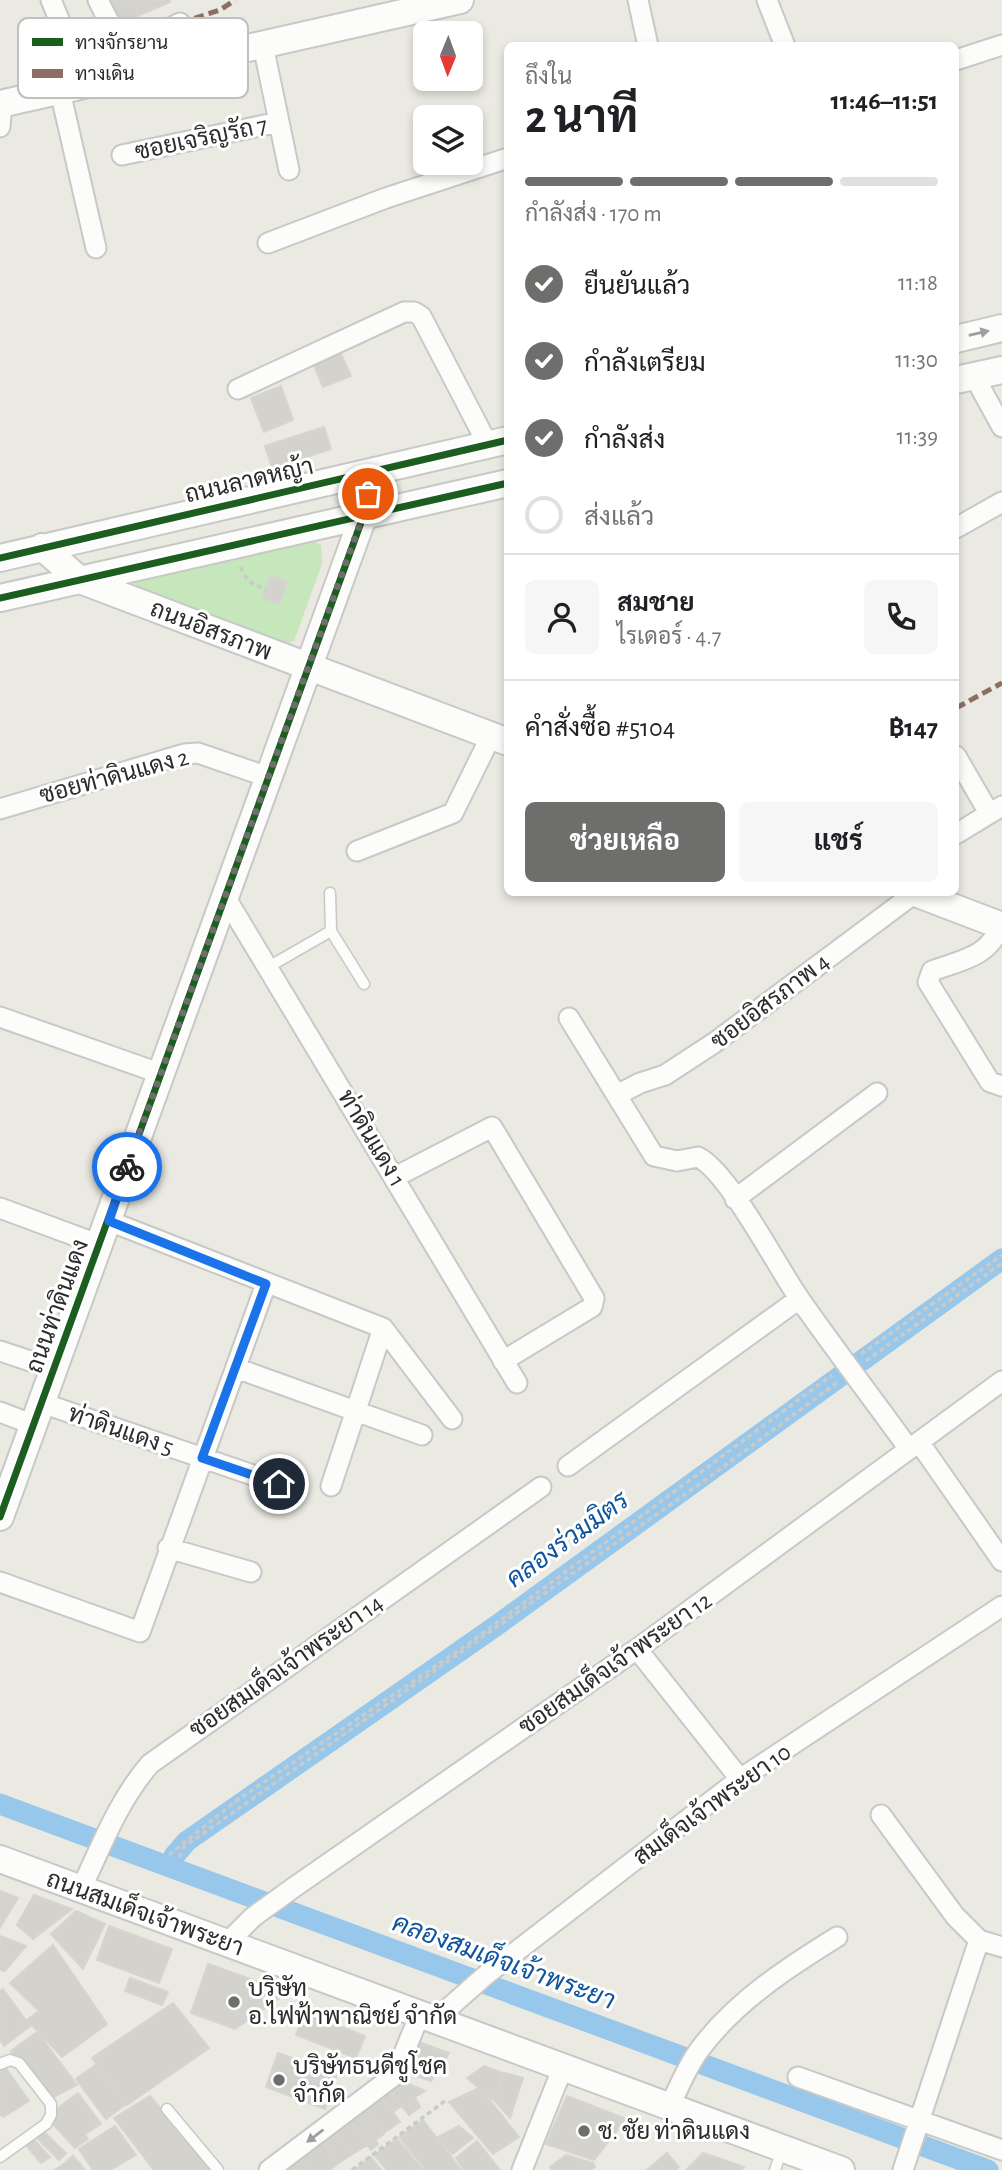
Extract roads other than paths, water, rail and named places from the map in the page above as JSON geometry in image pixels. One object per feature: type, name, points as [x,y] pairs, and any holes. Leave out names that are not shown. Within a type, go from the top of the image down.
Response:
[{"type":"main road","points":[[248,47],[460,0]]},
{"type":"main road","points":[[1,112],[40,98]]},
{"type":"main road","points":[[959,338],[1002,328]]},
{"type":"main road","name":"ถนนลาดหญ้า","points":[[0,558],[498,443]]},
{"type":"main road","name":"ถนนท่าดินแดง","points":[[0,1517],[5,1487],[38,1414],[104,1233],[159,1073],[363,516],[373,472]]},
{"type":"main road","points":[[0,598],[504,484]]},
{"type":"main road","name":"ถนนอิสรภาพ","points":[[42,547],[80,580],[499,739]]},
{"type":"main road","points":[[922,896],[1001,925]]},
{"type":"main road","name":"ถนนสมเด็จเจ้าพระยา","points":[[0,1859],[87,1878],[227,1943],[669,2106],[779,2159],[841,2170]]},
{"type":"street","points":[[51,0],[58,18]]},
{"type":"street","points":[[98,0],[107,18]]},
{"type":"street","points":[[638,0],[647,42]]},
{"type":"street","points":[[768,0],[784,42]]},
{"type":"street","name":"ซอยเจริญรัถ 7","points":[[262,45],[289,170]]},
{"type":"street","points":[[959,59],[1002,45]]},
{"type":"street","points":[[62,98],[96,248]]},
{"type":"street","name":"ซอยเจริญรัถ 7","points":[[122,155],[279,122]]},
{"type":"street","points":[[268,243],[386,198],[504,159]]},
{"type":"street","points":[[238,389],[404,312],[414,312],[421,316],[498,443]]},
{"type":"street","points":[[986,376],[1002,427]]},
{"type":"street","points":[[959,526],[1002,502]]},
{"type":"street","points":[[357,851],[453,813],[499,739]]},
{"type":"street","name":"ซอยท่าดินแดง 2","points":[[0,809],[184,754],[198,753],[268,777]]},
{"type":"street","points":[[959,760],[996,809],[959,832]]},
{"type":"street","name":"ท่าดินแดง 1","points":[[225,895],[270,966],[517,1383]]},
{"type":"street","name":"ซอยอิสรภาพ 4","points":[[617,1094],[665,1075],[714,1043],[910,896]]},
{"type":"street","points":[[1001,925],[995,940],[987,949],[932,971],[928,982],[932,993],[990,1082],[1002,1086]]},
{"type":"street","points":[[0,1017],[159,1073]]},
{"type":"street","points":[[569,1018],[654,1156],[677,1161],[698,1157],[703,1159],[735,1199],[799,1299],[849,1367],[914,1445],[1002,1561]]},
{"type":"street","points":[[735,1199],[877,1093]]},
{"type":"street","points":[[395,1177],[492,1127],[594,1298],[592,1307],[503,1360]]},
{"type":"street","points":[[0,1208],[104,1233],[266,1284],[383,1328],[452,1419]]},
{"type":"street","points":[[0,1582],[140,1632],[168,1548],[266,1284]]},
{"type":"street","points":[[568,1466],[799,1299]]},
{"type":"street","points":[[331,1486],[383,1328]]},
{"type":"street","points":[[0,1350],[54,1369]]},
{"type":"street","points":[[236,1368],[422,1435]]},
{"type":"street","name":"ซอยสมเด็จเจ้าพระยา 12","points":[[227,1943],[253,1917],[637,1649],[897,1461],[914,1445],[1002,1381]]},
{"type":"street","name":"ท่าดินแดง 5","points":[[0,1412],[38,1414],[202,1458],[279,1484]]},
{"type":"street","name":"ซอยสมเด็จเจ้าพระยา 14","points":[[87,1878],[105,1833],[132,1785],[173,1745],[541,1487]]},
{"type":"street","points":[[168,1548],[251,1572]]},
{"type":"street","name":"สมเด็จเจ้าพระยา 10","points":[[428,2017],[455,2000],[740,1779],[1002,1606]]},
{"type":"street","points":[[637,1649],[740,1779]]},
{"type":"street","points":[[881,1815],[955,1916],[979,1940],[1002,1947]]},
{"type":"street","points":[[669,2106],[699,2050],[771,1978],[837,1937]]},
{"type":"street","points":[[904,2168],[979,1940]]},
{"type":"street","points":[[269,2170],[395,2075],[428,2017]]},
{"type":"street","points":[[522,2170],[562,2067]]},
{"type":"street","points":[[798,2077],[919,2127],[1002,2150]]},
{"type":"lane","points":[[330,893],[331,931],[365,984]]},
{"type":"lane","points":[[270,966],[331,931]]},
{"type":"lane","points":[[0,2064],[10,2060],[19,2063],[51,2104],[51,2115],[46,2124],[0,2157]]},
{"type":"lane","points":[[167,2109],[218,2170]]},
{"type":"waterway","name":"คลองร่วมมิตร","points":[[170,1867],[174,1856],[187,1841],[493,1628],[1002,1259]]},
{"type":"waterway","name":"คลองสมเด็จเจ้าพระยา","points":[[0,1804],[988,2170]]},
{"type":"place","name":"บริษัท อ.ไฟฟ้าพาณิชย์ จำกัด","points":[[234,2002]]},
{"type":"place","name":"บริษัทธนดีชูโชค จำกัด","points":[[279,2080]]},
{"type":"place","name":"ช. ชัย ท่าดินแดง","points":[[584,2131]]}]
